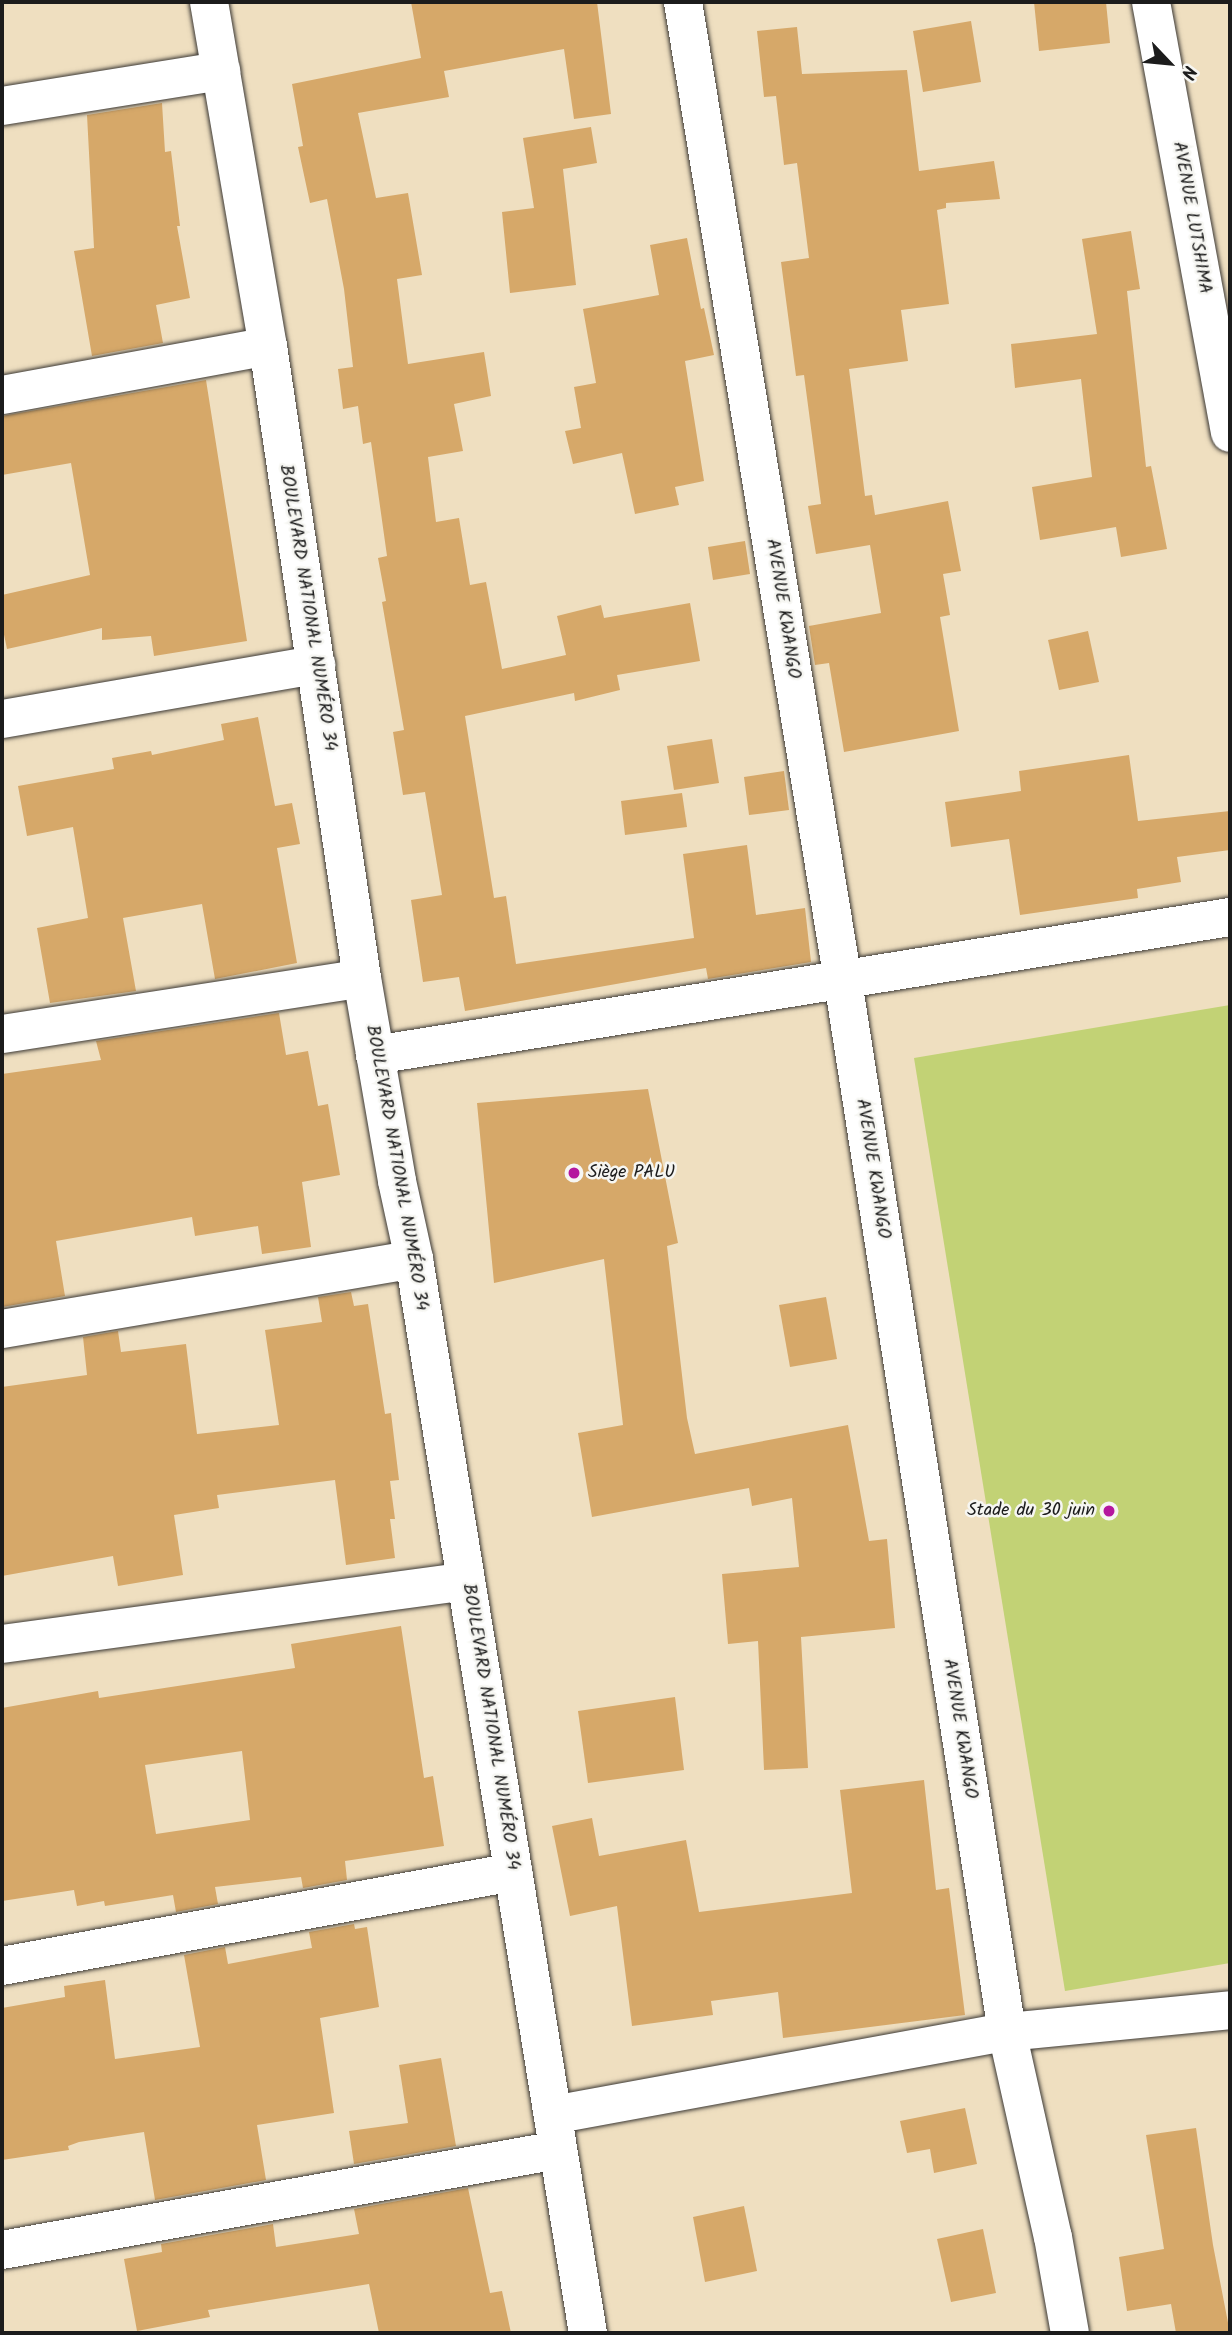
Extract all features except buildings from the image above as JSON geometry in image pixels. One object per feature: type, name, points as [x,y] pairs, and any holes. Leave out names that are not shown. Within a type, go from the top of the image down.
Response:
[{"type":"street","name":"BOULEVARD NATIONAL NUMÉRO 34","points":[[209,2],[268,346],[362,978],[414,1259],[588,2333]]},
{"type":"street","name":"AVENUE KWANGO","points":[[683,2],[843,981],[1007,2032],[1053,2237],[1070,2333]]},
{"type":"street","name":"AVENUE LUTSHIMA","points":[[1151,2],[1230,433]]},
{"type":"street","points":[[2,106],[221,71]]},
{"type":"street","points":[[2,395],[268,346]]},
{"type":"street","points":[[2,719],[316,664]]},
{"type":"street","points":[[375,1055],[1230,916]]},
{"type":"street","points":[[2,1034],[362,978]]},
{"type":"street","points":[[2,1329],[414,1259]]},
{"type":"street","points":[[2,1644],[466,1581]]},
{"type":"street","points":[[2,1966],[513,1872]]},
{"type":"street","points":[[2,2250],[1007,2032],[1230,2010]]},
{"type":"green space","name":"Stade du 30 juin","points":[[1230,1005],[1230,1963],[1065,1991],[914,1058]]},
{"type":"place","name":"Siège PALU","points":[[574,1173]]},
{"type":"place","name":"Stade du 30 juin","points":[[1109,1511]]}]
